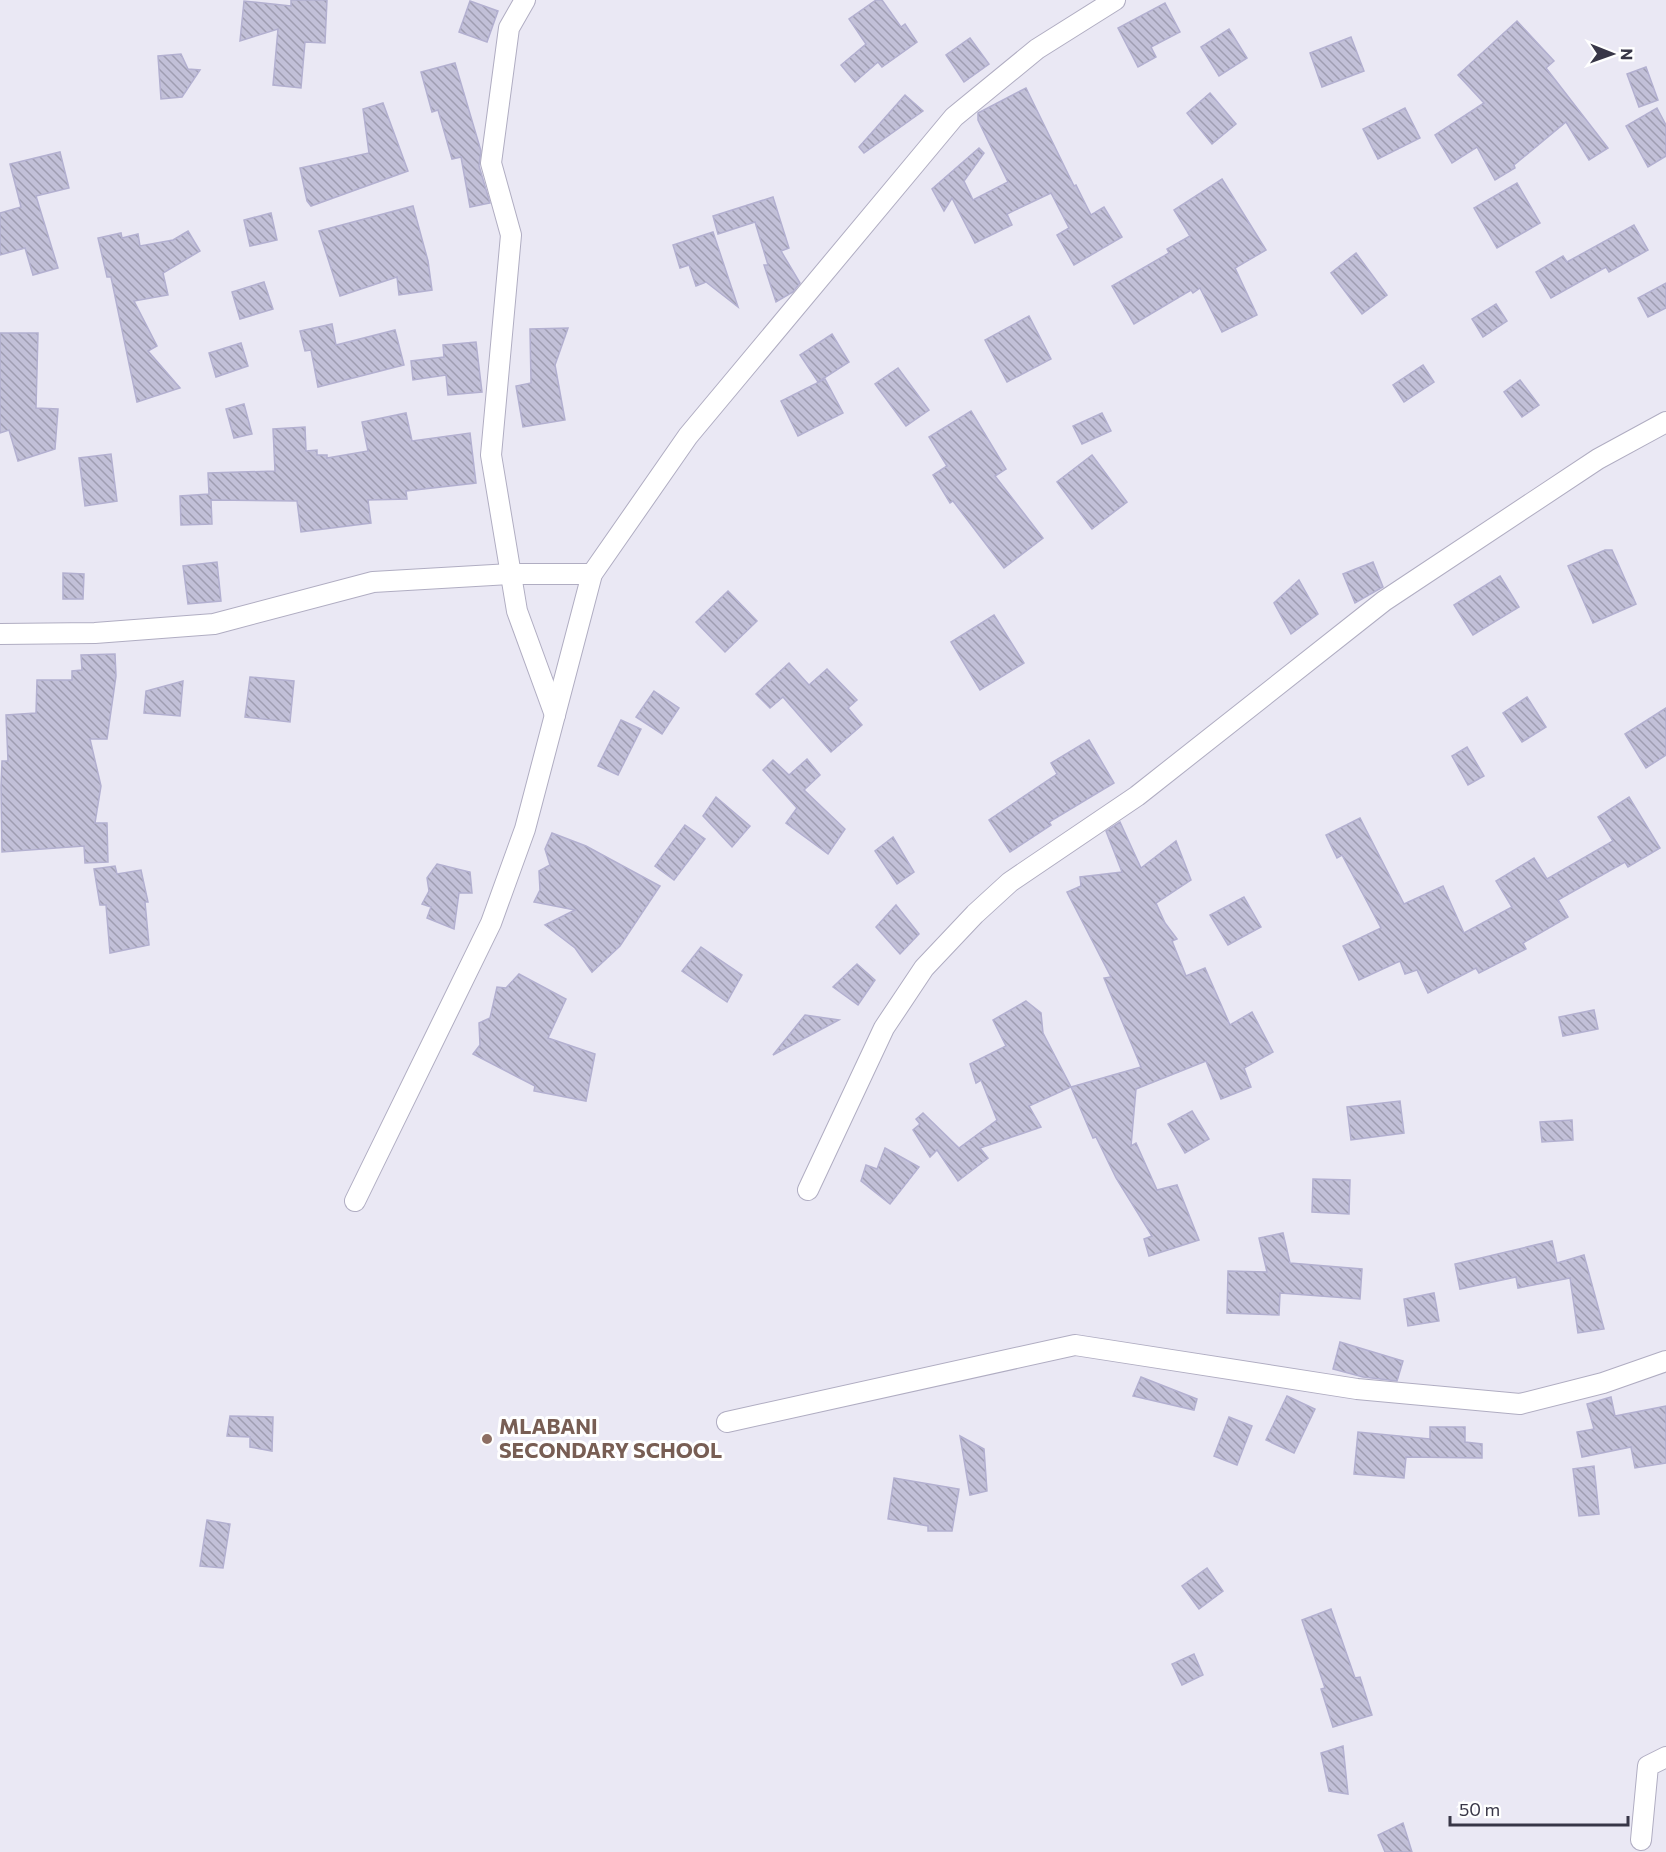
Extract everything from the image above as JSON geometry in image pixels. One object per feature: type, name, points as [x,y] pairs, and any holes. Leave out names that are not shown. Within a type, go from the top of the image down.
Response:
[{"type":"street","points":[[525,0],[509,28],[491,163],[511,235],[491,455],[517,611],[555,715]]},
{"type":"street","points":[[355,1201],[490,923],[525,829],[592,574],[688,436],[954,117],[1037,49],[1115,0]]},
{"type":"street","points":[[807,1190],[884,1028],[924,968],[983,906],[1010,882],[1137,796],[1384,601],[1598,459],[1666,422]]},
{"type":"street","points":[[0,634],[95,633],[214,624],[373,582],[511,574],[592,574]]},
{"type":"street","points":[[727,1422],[1075,1345],[1358,1389],[1520,1404],[1603,1383],[1666,1361]]},
{"type":"street","points":[[1641,1840],[1648,1766],[1666,1757]]},
{"type":"building","points":[[291,0],[327,0],[325,43],[305,42],[301,88],[273,85],[278,29],[240,41],[244,1],[291,6]]},
{"type":"building","points":[[876,0],[882,0],[901,27],[905,24],[917,42],[882,67],[878,62],[855,82],[841,65],[866,44],[849,19]]},
{"type":"building","points":[[470,1],[498,11],[487,42],[459,32]]},
{"type":"building","points":[[1165,3],[1180,32],[1151,47],[1156,57],[1138,67],[1118,28]]},
{"type":"building","points":[[1517,21],[1554,61],[1546,68],[1608,148],[1589,160],[1566,122],[1514,165],[1515,168],[1495,180],[1477,147],[1452,163],[1435,135],[1484,103],[1458,75]]},
{"type":"building","points":[[1229,29],[1247,58],[1219,76],[1201,47]]},
{"type":"building","points":[[1351,37],[1364,71],[1322,87],[1310,53]]},
{"type":"building","points":[[970,38],[989,64],[964,82],[946,55]]},
{"type":"building","points":[[181,54],[188,69],[200,70],[182,97],[161,99],[158,56]]},
{"type":"building","points":[[455,63],[481,151],[479,166],[490,203],[470,207],[461,157],[452,159],[438,110],[432,112],[421,72]]},
{"type":"building","points":[[1646,67],[1658,100],[1639,107],[1627,74]]},
{"type":"building","points":[[1026,88],[1074,186],[1076,185],[1091,215],[1104,207],[1122,237],[1074,265],[1057,235],[1069,228],[1051,193],[1007,214],[1012,225],[975,243],[952,198],[944,211],[932,189],[979,148],[984,153],[964,181],[973,200],[1008,182],[978,120],[978,113]]},
{"type":"building","points":[[1210,93],[1236,124],[1212,144],[1187,113]]},
{"type":"building","points":[[905,95],[923,111],[864,153],[859,147]]},
{"type":"building","points":[[383,103],[408,171],[311,206],[307,201],[300,168],[369,153],[363,109]]},
{"type":"building","points":[[1405,108],[1420,138],[1378,159],[1363,129]]},
{"type":"building","points":[[1657,108],[1666,125],[1666,156],[1648,167],[1626,126]]},
{"type":"building","points":[[60,152],[69,188],[36,196],[58,268],[33,275],[25,248],[0,255],[0,213],[21,207],[10,164]]},
{"type":"building","points":[[1222,179],[1266,250],[1235,268],[1257,315],[1222,332],[1200,288],[1193,293],[1191,290],[1134,324],[1112,286],[1169,253],[1167,249],[1190,236],[1174,210]]},
{"type":"building","points":[[1517,183],[1540,223],[1497,248],[1474,208]]},
{"type":"building","points":[[773,197],[789,248],[781,251],[800,283],[793,292],[776,302],[764,265],[768,265],[755,222],[718,234],[713,216]]},
{"type":"building","points":[[413,206],[428,261],[432,290],[399,295],[397,277],[340,296],[319,231]]},
{"type":"building","points":[[271,213],[277,240],[250,246],[244,220]]},
{"type":"building","points":[[1634,225],[1648,250],[1609,272],[1606,267],[1551,298],[1536,272],[1563,256],[1567,262]]},
{"type":"building","points":[[188,231],[200,251],[163,273],[168,295],[134,301],[157,346],[148,351],[180,388],[137,402],[111,277],[107,277],[98,238],[121,233],[122,238],[138,234],[140,246],[173,240]]},
{"type":"building","points":[[713,232],[738,307],[706,282],[696,286],[689,265],[680,268],[673,245]]},
{"type":"building","points":[[1356,253],[1387,295],[1362,314],[1331,273]]},
{"type":"building","points":[[264,282],[273,309],[240,319],[232,292]]},
{"type":"building","points":[[1666,283],[1666,308],[1648,317],[1638,298]]},
{"type":"building","points":[[1496,304],[1507,321],[1483,337],[1472,319]]},
{"type":"building","points":[[1029,316],[1051,359],[1007,382],[985,340]]},
{"type":"building","points":[[332,324],[336,345],[395,330],[404,365],[318,387],[311,350],[305,351],[300,331]]},
{"type":"building","points":[[568,328],[555,365],[565,420],[523,427],[516,386],[531,383],[530,329]]},
{"type":"building","points":[[0,333],[38,333],[36,408],[58,409],[55,449],[18,461],[9,430],[0,433]]},
{"type":"building","points":[[832,334],[849,362],[818,382],[800,355]]},
{"type":"building","points":[[476,342],[482,392],[448,395],[446,375],[413,380],[411,361],[444,357],[443,345]]},
{"type":"building","points":[[241,343],[248,366],[216,377],[209,353]]},
{"type":"building","points":[[1423,365],[1434,382],[1404,402],[1393,385]]},
{"type":"building","points":[[898,368],[929,410],[906,426],[875,384]]},
{"type":"building","points":[[825,379],[843,413],[798,436],[781,401]]},
{"type":"building","points":[[1520,380],[1539,405],[1522,417],[1504,392]]},
{"type":"building","points":[[244,404],[252,434],[234,438],[226,409]]},
{"type":"building","points":[[971,411],[1006,469],[995,476],[1043,538],[1004,568],[953,501],[950,503],[933,475],[947,466],[929,437]]},
{"type":"building","points":[[406,413],[412,441],[470,433],[476,483],[406,491],[407,499],[368,500],[371,523],[301,532],[297,501],[211,500],[212,524],[181,525],[180,496],[209,494],[208,473],[275,471],[273,429],[305,427],[306,451],[317,450],[317,455],[327,455],[327,458],[368,451],[362,422]]},
{"type":"building","points":[[1102,413],[1111,431],[1082,444],[1073,426]]},
{"type":"building","points":[[111,454],[117,501],[85,506],[79,458]]},
{"type":"building","points":[[1092,455],[1127,502],[1092,529],[1057,482]]},
{"type":"building","points":[[1605,550],[1612,550],[1636,604],[1593,623],[1568,566]]},
{"type":"building","points":[[217,562],[221,601],[188,604],[183,566]]},
{"type":"building","points":[[1373,562],[1383,587],[1355,603],[1343,574]]},
{"type":"building","points":[[63,573],[84,574],[83,599],[63,599]]},
{"type":"building","points":[[1500,576],[1519,607],[1473,635],[1454,605]]},
{"type":"building","points":[[1299,580],[1318,614],[1291,634],[1274,603]]},
{"type":"building","points":[[728,591],[757,621],[725,652],[696,622]]},
{"type":"building","points":[[994,615],[1024,663],[980,690],[951,642]]},
{"type":"building","points":[[115,654],[116,676],[107,739],[90,739],[101,786],[95,823],[107,823],[108,862],[85,863],[84,846],[2,852],[2,761],[8,761],[6,715],[36,713],[37,680],[72,680],[72,671],[82,670],[81,655]]},
{"type":"building","points":[[789,663],[809,685],[827,669],[857,700],[848,708],[862,725],[831,752],[783,697],[770,708],[756,694]]},
{"type":"building","points":[[250,677],[294,681],[290,722],[245,717]]},
{"type":"building","points":[[183,681],[180,716],[144,713],[146,691]]},
{"type":"building","points":[[654,691],[679,708],[662,734],[636,717]]},
{"type":"building","points":[[1527,697],[1546,727],[1522,742],[1503,713]]},
{"type":"building","points":[[1666,708],[1666,755],[1646,768],[1625,734]]},
{"type":"building","points":[[621,720],[641,729],[618,775],[598,766]]},
{"type":"building","points":[[1089,740],[1114,783],[1049,822],[1051,825],[1010,852],[989,820],[1057,774],[1051,763]]},
{"type":"building","points":[[1467,747],[1484,776],[1468,785],[1452,756]]},
{"type":"building","points":[[807,759],[820,775],[804,790],[845,829],[828,854],[786,823],[797,808],[763,770],[773,760],[789,775]]},
{"type":"building","points":[[716,797],[750,826],[732,847],[703,816]]},
{"type":"building","points":[[1629,797],[1660,848],[1628,867],[1625,862],[1558,900],[1568,917],[1523,943],[1526,949],[1479,973],[1476,968],[1428,993],[1417,970],[1405,974],[1400,961],[1359,980],[1343,946],[1381,928],[1342,855],[1337,858],[1326,835],[1360,818],[1404,904],[1443,886],[1464,933],[1512,907],[1496,881],[1534,858],[1547,879],[1613,841],[1598,817]]},
{"type":"building","points":[[1120,822],[1141,868],[1176,841],[1191,880],[1156,903],[1165,923],[1177,939],[1172,941],[1186,976],[1205,968],[1230,1025],[1252,1012],[1273,1052],[1244,1068],[1251,1087],[1221,1099],[1206,1061],[1136,1089],[1131,1146],[1136,1143],[1157,1190],[1177,1185],[1199,1240],[1149,1256],[1144,1239],[1152,1236],[1116,1178],[1096,1137],[1093,1138],[1071,1087],[1141,1067],[1104,978],[1111,977],[1067,892],[1081,886],[1080,877],[1122,872],[1106,831]]},
{"type":"building","points":[[685,825],[705,839],[674,880],[655,866]]},
{"type":"building","points":[[552,833],[586,846],[660,886],[620,946],[592,972],[575,948],[545,925],[575,910],[534,902],[540,890],[539,871],[550,865],[545,849]]},
{"type":"building","points":[[893,837],[914,872],[897,884],[875,851]]},
{"type":"building","points":[[437,864],[470,872],[472,893],[459,893],[454,929],[427,918],[431,907],[422,904],[429,891],[427,878]]},
{"type":"building","points":[[115,866],[117,874],[141,870],[148,902],[145,902],[149,945],[110,953],[106,905],[100,905],[94,869]]},
{"type":"building","points":[[1244,897],[1261,927],[1228,945],[1210,915]]},
{"type":"building","points":[[896,905],[919,934],[900,954],[876,927]]},
{"type":"building","points":[[701,947],[742,975],[727,1002],[682,971]]},
{"type":"building","points":[[857,964],[875,980],[858,1005],[833,987]]},
{"type":"building","points":[[519,974],[566,999],[548,1038],[595,1054],[586,1101],[534,1091],[535,1086],[473,1054],[480,1045],[479,1023],[490,1018],[497,987],[506,988]]},
{"type":"building","points":[[1026,1001],[1041,1013],[1043,1033],[1071,1087],[1029,1106],[1041,1127],[980,1148],[988,1158],[958,1181],[937,1150],[930,1157],[913,1130],[920,1124],[916,1119],[923,1113],[959,1148],[997,1120],[981,1080],[976,1083],[970,1064],[1006,1046],[993,1020]]},
{"type":"building","points":[[1594,1010],[1598,1029],[1563,1036],[1559,1017]]},
{"type":"building","points":[[805,1015],[839,1020],[773,1055]]},
{"type":"building","points":[[1400,1101],[1404,1133],[1351,1140],[1347,1107]]},
{"type":"building","points":[[1192,1111],[1209,1139],[1185,1153],[1168,1124]]},
{"type":"building","points":[[1572,1120],[1573,1140],[1542,1142],[1540,1122]]},
{"type":"building","points":[[885,1148],[919,1167],[890,1204],[861,1181],[866,1165],[877,1169]]},
{"type":"building","points":[[1313,1179],[1350,1180],[1349,1214],[1312,1212]]},
{"type":"building","points":[[1283,1233],[1290,1263],[1362,1269],[1360,1299],[1280,1293],[1279,1315],[1227,1313],[1228,1271],[1267,1272],[1259,1238]]},
{"type":"building","points":[[1552,1241],[1557,1263],[1584,1255],[1604,1329],[1578,1333],[1570,1278],[1518,1288],[1516,1277],[1460,1289],[1455,1264]]},
{"type":"building","points":[[1434,1293],[1439,1321],[1408,1326],[1404,1299]]},
{"type":"building","points":[[1340,1342],[1403,1361],[1397,1381],[1363,1377],[1333,1369]]},
{"type":"building","points":[[1141,1377],[1197,1399],[1194,1410],[1133,1396]]},
{"type":"building","points":[[1287,1396],[1315,1409],[1294,1453],[1266,1440]]},
{"type":"building","points":[[1611,1397],[1615,1416],[1666,1406],[1666,1463],[1635,1468],[1631,1447],[1582,1457],[1577,1432],[1594,1429],[1587,1404]]},
{"type":"building","points":[[230,1416],[273,1417],[272,1451],[250,1447],[250,1437],[227,1436]]},
{"type":"building","points":[[1229,1417],[1252,1426],[1237,1465],[1214,1456]]},
{"type":"building","points":[[1430,1427],[1465,1427],[1465,1442],[1482,1444],[1482,1458],[1406,1457],[1404,1478],[1354,1474],[1358,1432],[1430,1439]]},
{"type":"building","points":[[960,1436],[984,1449],[987,1491],[970,1495]]},
{"type":"building","points":[[1594,1466],[1599,1514],[1579,1516],[1573,1469]]},
{"type":"building","points":[[894,1478],[959,1489],[952,1531],[928,1531],[928,1526],[888,1519]]},
{"type":"building","points":[[207,1520],[230,1524],[223,1568],[200,1566]]},
{"type":"building","points":[[1207,1568],[1223,1591],[1199,1609],[1182,1586]]},
{"type":"building","points":[[1331,1609],[1355,1678],[1360,1677],[1372,1715],[1333,1727],[1321,1689],[1325,1688],[1302,1620]]},
{"type":"building","points":[[1194,1654],[1203,1675],[1182,1685],[1172,1664]]},
{"type":"building","points":[[1343,1746],[1348,1794],[1329,1791],[1321,1753]]},
{"type":"building","points":[[1403,1823],[1412,1852],[1385,1852],[1378,1835]]},
{"type":"place","name":"MLABANI SECONDARY SCHOOL","points":[[487,1439]]}]
